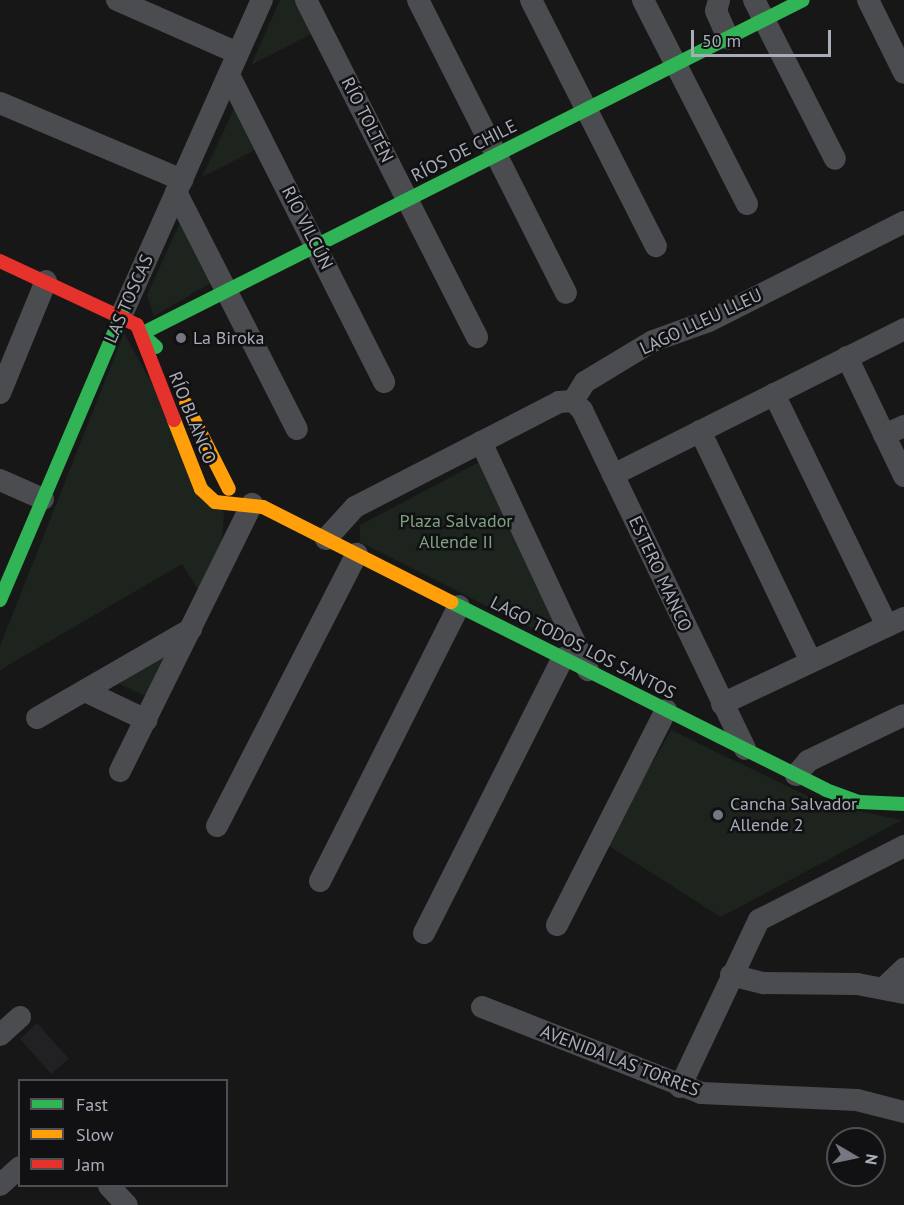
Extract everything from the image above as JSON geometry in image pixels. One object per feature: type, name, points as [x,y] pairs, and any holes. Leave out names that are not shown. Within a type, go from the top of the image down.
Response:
[{"type":"street","points":[[117,0],[238,53]]},
{"type":"street","name":"LAS TOSCAS","points":[[2,591],[262,0]]},
{"type":"street","name":"RÍO TOLTÉN","points":[[306,0],[477,337]]},
{"type":"street","points":[[418,0],[567,292]]},
{"type":"street","points":[[531,0],[656,246]]},
{"type":"street","points":[[643,0],[747,204]]},
{"type":"street","points":[[719,0],[716,11],[728,38]]},
{"type":"street","name":"RÍOS DE CHILE","points":[[141,334],[728,38],[759,10],[803,0]]},
{"type":"street","points":[[868,0],[904,73]]},
{"type":"street","points":[[759,10],[835,159]]},
{"type":"street","name":"RÍO VILCÚN","points":[[229,75],[384,382]]},
{"type":"street","points":[[0,103],[179,186],[227,291],[297,429]]},
{"type":"street","name":"LAGO LLEU LLEU","points":[[573,401],[585,382],[653,341],[709,321],[904,222]]},
{"type":"street","points":[[0,261],[122,314]]},
{"type":"street","points":[[0,393],[46,281]]},
{"type":"street","name":"RÍO BLANCO","points":[[122,314],[141,334],[201,489],[223,505],[252,504]]},
{"type":"street","points":[[613,475],[904,329]]},
{"type":"street","points":[[141,334],[160,354],[229,489]]},
{"type":"street","points":[[847,357],[894,430],[904,476]]},
{"type":"street","points":[[722,704],[895,622],[774,394]]},
{"type":"street","points":[[326,539],[348,511],[559,402],[573,401]]},
{"type":"street","name":"ESTERO MANCO","points":[[573,401],[613,475],[745,749]]},
{"type":"street","points":[[700,431],[811,662]]},
{"type":"street","points":[[481,442],[588,670]]},
{"type":"street","points":[[0,480],[43,499]]},
{"type":"street","points":[[120,771],[252,504]]},
{"type":"street","name":"LAGO TODOS LOS SANTOS","points":[[252,504],[796,775],[859,802],[904,804]]},
{"type":"street","points":[[217,826],[357,555]]},
{"type":"street","points":[[320,882],[459,606]]},
{"type":"street","points":[[37,718],[191,628]]},
{"type":"street","points":[[424,933],[563,658]]},
{"type":"street","points":[[85,691],[146,720]]},
{"type":"street","points":[[557,925],[666,710]]},
{"type":"street","points":[[796,775],[808,761],[904,715]]},
{"type":"street","points":[[680,1087],[747,936],[765,914],[904,846]]},
{"type":"street","points":[[731,975],[764,983],[894,990],[904,969]]},
{"type":"street","name":"AVENIDA LAS TORRES","points":[[482,1007],[680,1087],[744,1099],[857,1100],[904,1112]]},
{"type":"street","points":[[0,1035],[20,1017]]},
{"type":"street","points":[[0,1185],[18,1169]]},
{"type":"street","points":[[111,1187],[127,1205]]},
{"type":"shaded area","points":[[37,1023],[69,1059],[51,1074],[20,1039]]},
{"type":"green space","points":[[280,0],[297,0],[313,33],[251,65]]},
{"type":"green space","points":[[243,90],[269,143],[202,177]]},
{"type":"green space","points":[[183,216],[214,281],[154,316],[147,295]]},
{"type":"green space","points":[[124,333],[224,513],[222,540],[202,595],[182,564],[0,670],[0,646]]},
{"type":"green space","name":"Plaza Salvador Allende II","points":[[481,461],[568,647],[360,542],[360,525]]},
{"type":"green space","points":[[173,647],[151,693],[143,695],[115,682]]},
{"type":"green space","points":[[671,730],[824,804],[902,820],[721,917],[606,844]]},
{"type":"traffic: fast","points":[[156,347],[141,334],[803,0]]},
{"type":"traffic: fast","points":[[0,600],[122,314]]},
{"type":"traffic: fast","points":[[451,602],[826,790],[859,802],[904,804]]},
{"type":"traffic: slow","points":[[186,404],[229,489]]},
{"type":"traffic: slow","points":[[174,420],[201,489],[215,502],[263,507],[451,602]]},
{"type":"traffic: jam","points":[[0,261],[137,325],[174,420]]},
{"type":"place","name":"La Biroka","points":[[181,338]]},
{"type":"place","name":"Cancha Salvador Allende 2","points":[[718,815]]}]
